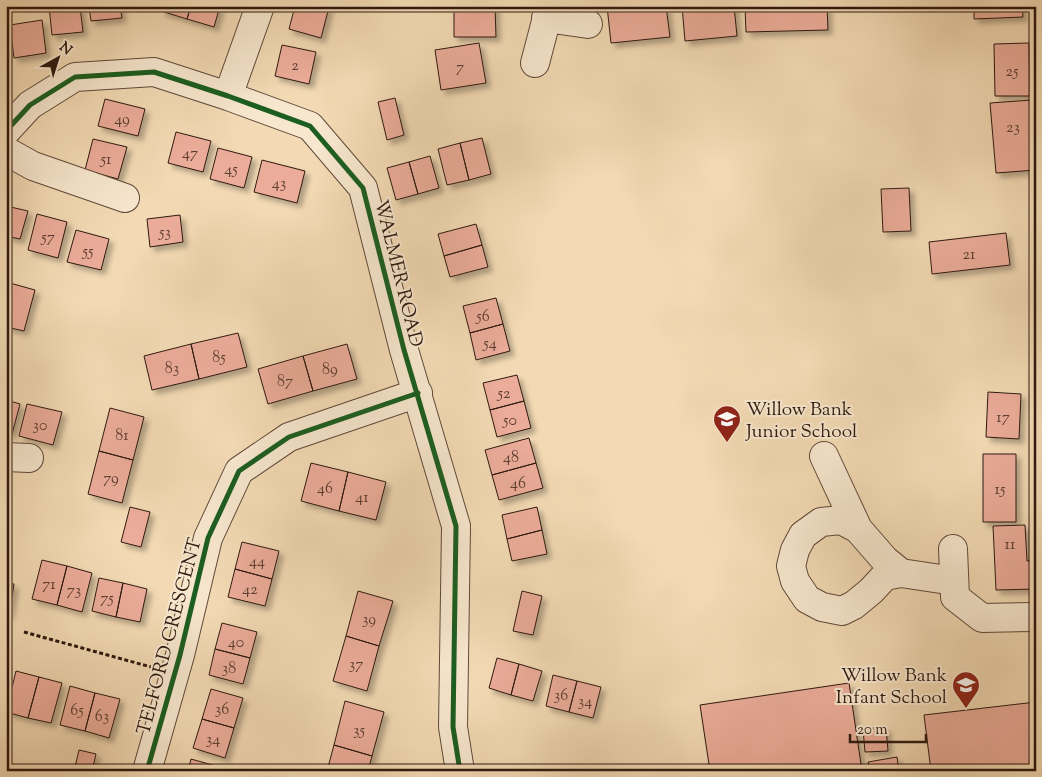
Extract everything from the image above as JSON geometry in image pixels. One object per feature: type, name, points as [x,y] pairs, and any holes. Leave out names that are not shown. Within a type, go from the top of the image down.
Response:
[{"type":"street","points":[[228,96],[260,6]]},
{"type":"street","points":[[535,63],[548,12],[588,24]]},
{"type":"street","name":"WALMER ROAD","points":[[6,131],[30,105],[75,77],[154,72],[228,96],[310,126],[362,188],[404,350],[456,526],[453,727],[460,771]]},
{"type":"street","points":[[6,151],[33,166],[125,198]]},
{"type":"street","name":"TELFORD CRESCENT","points":[[147,771],[174,674],[208,538],[240,471],[289,437],[418,393]]},
{"type":"street","points":[[824,456],[858,529],[885,560],[901,573]]},
{"type":"street","points":[[858,529],[841,520],[821,522],[803,535],[795,550],[791,566],[795,581],[807,599],[822,607],[842,611],[860,600],[885,576],[901,573],[954,581]]},
{"type":"street","points":[[953,550],[955,597],[982,618],[1036,617]]},
{"type":"path","points":[[24,632],[174,674]]},
{"type":"building","points":[[49,6],[80,6],[83,32],[52,35]]},
{"type":"building","points":[[89,6],[120,6],[122,18],[91,21]]},
{"type":"building","points":[[162,6],[191,6],[187,19],[161,11]]},
{"type":"building","points":[[191,6],[220,6],[214,27],[187,19]]},
{"type":"building","points":[[295,6],[329,7],[321,38],[289,29]]},
{"type":"building","points":[[454,6],[495,6],[496,37],[454,37]]},
{"type":"building","points":[[607,6],[666,6],[670,37],[611,43]]},
{"type":"building","points":[[682,6],[734,6],[737,36],[685,41]]},
{"type":"building","points":[[827,6],[828,30],[746,32],[745,7]]},
{"type":"building","points":[[974,6],[1022,6],[1023,17],[974,19]]},
{"type":"building","points":[[42,20],[46,53],[14,58],[10,25]]},
{"type":"building","points":[[479,43],[486,83],[441,90],[435,50]]},
{"type":"building","points":[[1029,43],[1030,96],[995,96],[994,44]]},
{"type":"building","points":[[282,45],[316,52],[309,84],[275,76]]},
{"type":"building","points":[[395,98],[404,135],[387,140],[378,102]]},
{"type":"building","points":[[105,99],[145,109],[138,136],[98,126]]},
{"type":"building","points":[[1032,100],[1036,170],[996,173],[990,103]]},
{"type":"building","points":[[176,132],[211,141],[203,172],[168,163]]},
{"type":"building","points":[[482,138],[491,174],[469,180],[460,143]]},
{"type":"building","points":[[93,139],[127,147],[118,179],[85,170]]},
{"type":"building","points":[[460,143],[469,180],[447,185],[438,149]]},
{"type":"building","points":[[218,148],[252,157],[244,188],[210,179]]},
{"type":"building","points":[[430,156],[439,188],[418,194],[409,162]]},
{"type":"building","points":[[262,160],[305,171],[297,203],[254,192]]},
{"type":"building","points":[[409,162],[418,194],[396,200],[387,168]]},
{"type":"building","points":[[909,188],[911,231],[883,232],[881,189]]},
{"type":"building","points":[[6,206],[28,211],[20,239],[6,236]]},
{"type":"building","points":[[37,214],[67,222],[58,258],[28,250]]},
{"type":"building","points":[[180,215],[183,242],[150,247],[147,219]]},
{"type":"building","points":[[476,224],[482,245],[444,256],[438,234]]},
{"type":"building","points":[[76,230],[109,239],[101,270],[67,262]]},
{"type":"building","points":[[1006,233],[1010,265],[932,274],[929,242]]},
{"type":"building","points":[[482,245],[488,267],[450,277],[444,256]]},
{"type":"building","points":[[6,282],[35,290],[24,331],[6,327]]},
{"type":"building","points":[[496,298],[503,324],[470,333],[463,306]]},
{"type":"building","points":[[503,324],[510,351],[476,360],[470,333]]},
{"type":"building","points":[[238,333],[247,367],[199,379],[191,344]]},
{"type":"building","points":[[191,344],[199,379],[152,390],[144,356]]},
{"type":"building","points":[[347,344],[357,379],[313,391],[303,356]]},
{"type":"building","points":[[303,356],[313,391],[268,404],[258,369]]},
{"type":"building","points":[[517,375],[524,401],[490,410],[483,383]]},
{"type":"building","points":[[988,392],[1021,394],[1019,439],[986,437]]},
{"type":"building","points":[[6,400],[20,404],[12,434],[6,432]]},
{"type":"building","points":[[524,401],[531,428],[497,437],[490,410]]},
{"type":"building","points":[[27,404],[62,412],[53,445],[19,436]]},
{"type":"building","points":[[110,408],[144,417],[133,460],[99,451]]},
{"type":"building","points":[[529,438],[536,463],[492,475],[485,450]]},
{"type":"building","points":[[99,451],[133,460],[122,503],[88,494]]},
{"type":"building","points":[[983,454],[1016,454],[1016,522],[983,522]]},
{"type":"building","points":[[311,463],[348,472],[339,511],[301,501]]},
{"type":"building","points":[[536,463],[543,488],[499,500],[492,475]]},
{"type":"building","points":[[348,472],[386,482],[376,520],[339,511]]},
{"type":"building","points":[[130,507],[150,512],[141,547],[121,542]]},
{"type":"building","points":[[537,507],[542,530],[507,539],[502,515]]},
{"type":"building","points":[[1025,525],[1027,561],[1036,560],[1036,589],[996,590],[993,526]]},
{"type":"building","points":[[542,530],[547,554],[512,561],[507,539]]},
{"type":"building","points":[[242,542],[279,551],[272,579],[235,569]]},
{"type":"building","points":[[42,560],[67,566],[57,605],[32,599]]},
{"type":"building","points":[[67,566],[92,573],[82,612],[57,605]]},
{"type":"building","points":[[235,569],[272,579],[265,606],[228,597]]},
{"type":"building","points":[[99,578],[123,583],[116,617],[92,611]]},
{"type":"building","points":[[6,583],[14,584],[9,615],[6,614]]},
{"type":"building","points":[[123,583],[147,589],[140,622],[116,617]]},
{"type":"building","points":[[358,591],[393,601],[379,646],[346,636]]},
{"type":"building","points":[[522,591],[542,596],[533,635],[513,631]]},
{"type":"building","points":[[222,623],[257,632],[250,658],[215,649]]},
{"type":"building","points":[[346,636],[379,646],[367,691],[333,681]]},
{"type":"building","points":[[215,649],[250,658],[243,684],[209,675]]},
{"type":"building","points":[[497,658],[519,664],[511,695],[489,688]]},
{"type":"building","points":[[519,664],[542,671],[533,701],[511,695]]},
{"type":"building","points":[[16,671],[39,677],[28,718],[6,712]]},
{"type":"building","points":[[553,675],[577,681],[569,712],[546,706]]},
{"type":"building","points":[[39,677],[62,683],[51,723],[28,718]]},
{"type":"building","points":[[577,681],[601,687],[593,718],[569,712]]},
{"type":"building","points":[[849,683],[862,771],[710,771],[700,705]]},
{"type":"building","points":[[70,686],[95,693],[85,731],[60,725]]},
{"type":"building","points":[[211,689],[243,698],[234,728],[202,719]]},
{"type":"building","points":[[95,693],[120,699],[109,738],[85,731]]},
{"type":"building","points":[[345,701],[384,712],[372,756],[334,745]]},
{"type":"building","points":[[1036,702],[1036,771],[931,771],[924,715]]},
{"type":"building","points":[[202,719],[234,728],[225,758],[193,748]]},
{"type":"building","points":[[886,727],[888,751],[865,752],[863,729]]},
{"type":"building","points":[[334,745],[372,756],[368,771],[327,771]]},
{"type":"building","points":[[79,750],[96,754],[92,771],[74,771]]},
{"type":"building","points":[[897,757],[899,771],[870,771],[868,762]]},
{"type":"building","points":[[191,759],[223,768],[222,771],[188,771]]},
{"type":"cycle path","points":[[6,131],[30,105],[75,77],[154,72],[228,96],[310,126],[363,188],[404,350],[456,526],[453,727],[460,771]]},
{"type":"cycle path","points":[[147,771],[180,655],[208,538],[239,471],[289,437],[418,393]]},
{"type":"place","name":"Willow Bank Junior School","points":[[727,443]]},
{"type":"place","name":"Willow Bank Infant School","points":[[966,709]]}]
